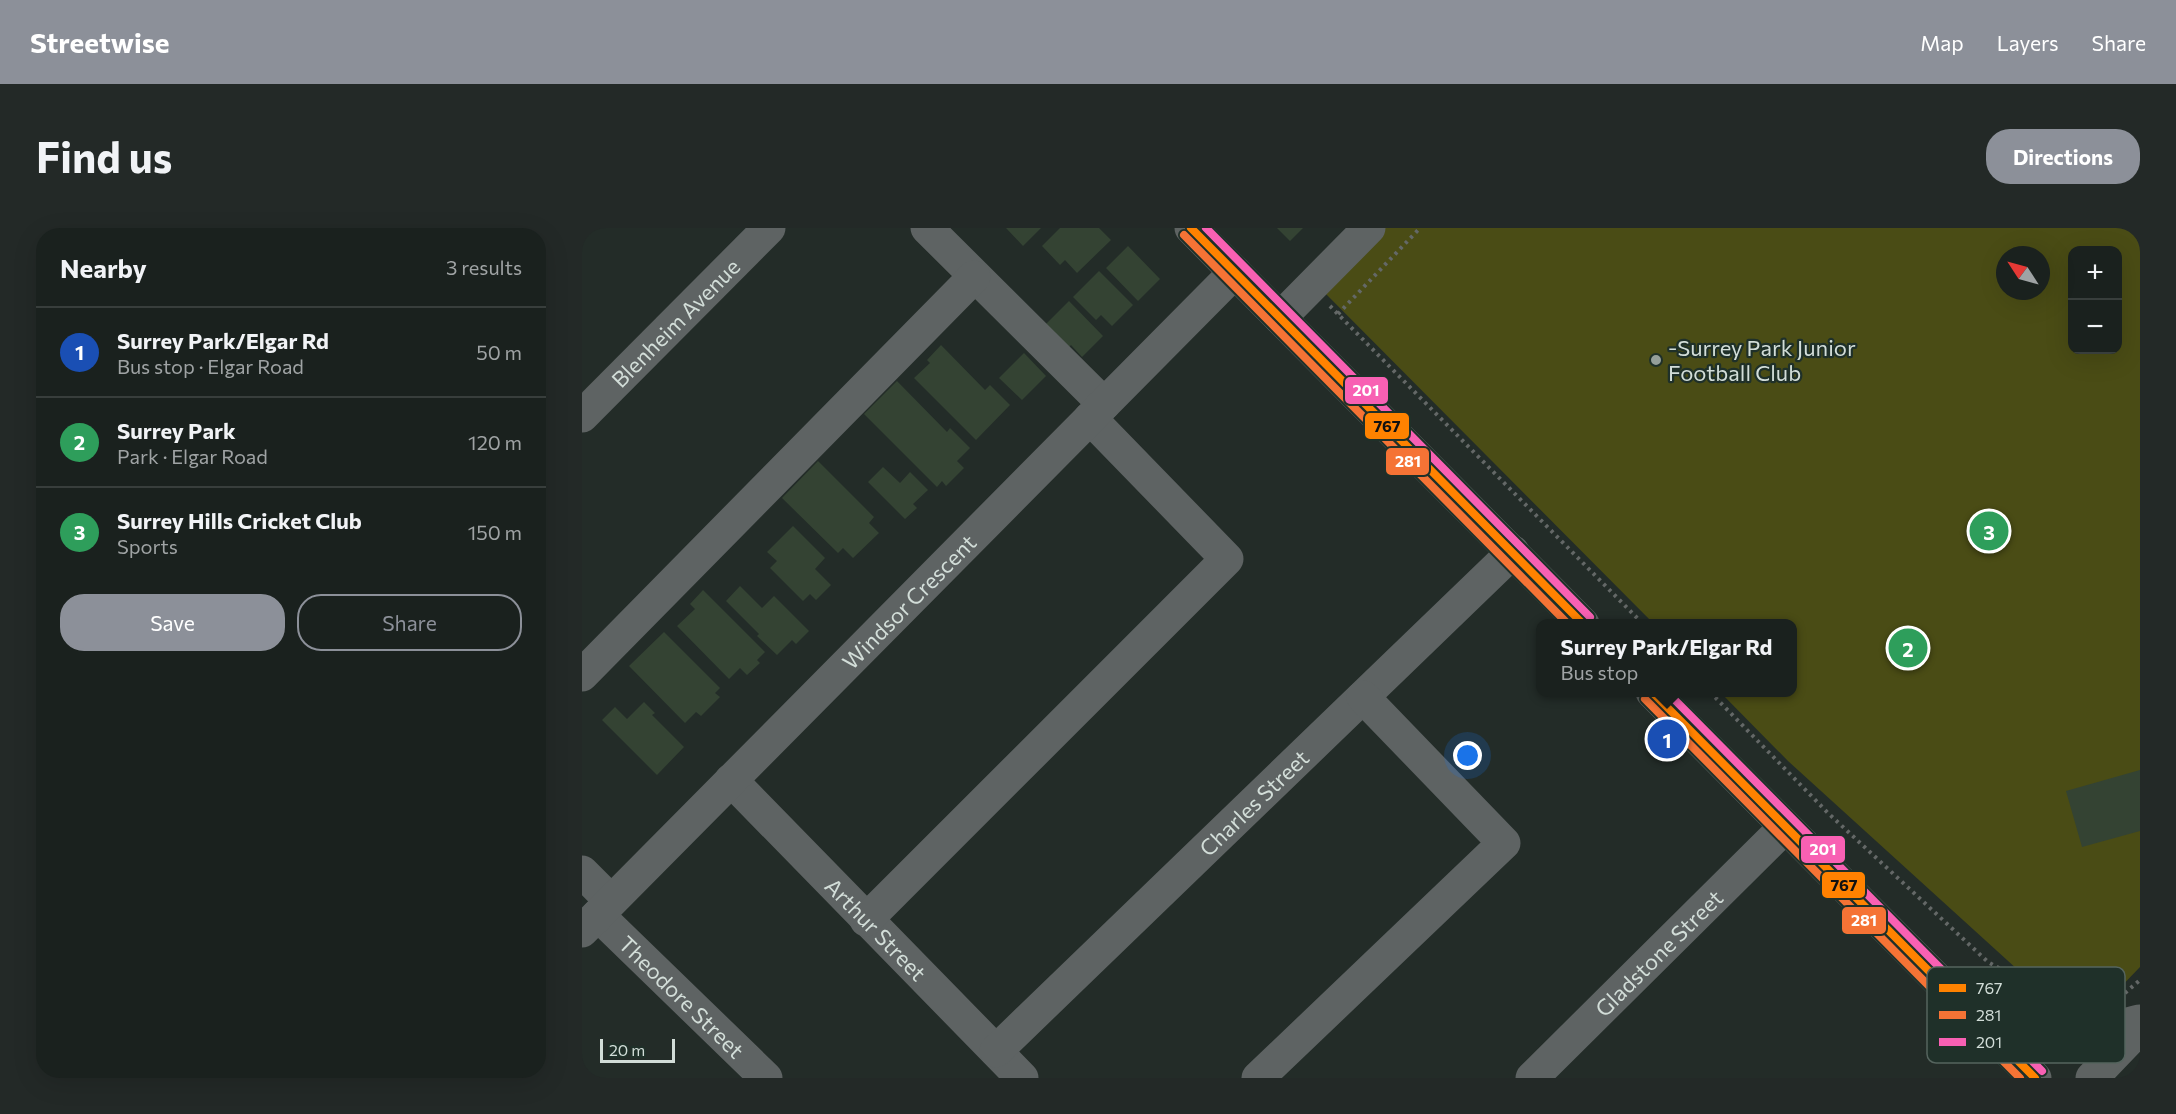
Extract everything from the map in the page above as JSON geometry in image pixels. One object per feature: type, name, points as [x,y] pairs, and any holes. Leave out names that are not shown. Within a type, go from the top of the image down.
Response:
[{"type":"main road","points":[[1191,228],[1578,619]]},
{"type":"main road","points":[[1656,697],[1927,969]]},
{"type":"main road","points":[[2125,1044],[2140,1028]]},
{"type":"main road","points":[[2020,1063],[2035,1078]]},
{"type":"main road","points":[[2092,1078],[2106,1063]]},
{"type":"street","name":"Blenheim Avenue","points":[[582,416],[769,228]]},
{"type":"street","points":[[866,920],[1227,559],[1097,411],[927,228]]},
{"type":"street","points":[[1280,318],[1369,228]]},
{"type":"street","name":"Windsor Crescent","points":[[597,916],[1235,272]]},
{"type":"street","points":[[582,675],[974,277]]},
{"type":"street","name":"Charles Street","points":[[996,1051],[1513,552]]},
{"type":"street","points":[[1258,1078],[1504,843],[1363,697]]},
{"type":"street","name":"Arthur Street","points":[[731,780],[1022,1078]]},
{"type":"street","name":"Gladstone Street","points":[[1532,1078],[1785,827]]},
{"type":"street","name":"Theodore Street","points":[[582,872],[597,916],[766,1078]]},
{"type":"path","points":[[1419,228],[1338,314],[1638,619]]},
{"type":"path","points":[[1714,697],[1828,813],[1988,962],[1997,967]]},
{"type":"path","points":[[2129,1010],[2140,980]]},
{"type":"shaded area","points":[[1377,228],[2140,228],[2140,967],[2125,983],[2125,967],[2015,967],[1788,761],[1725,697],[1797,697],[1797,619],[1649,619],[1319,287]]},
{"type":"building","points":[[1006,228],[1041,228],[1023,246]]},
{"type":"building","points":[[1060,228],[1099,228],[1111,240],[1077,273],[1065,260],[1060,265],[1042,246]]},
{"type":"building","points":[[1277,228],[1303,228],[1290,241]]},
{"type":"building","points":[[1128,246],[1160,279],[1138,301],[1106,268]]},
{"type":"building","points":[[1099,271],[1133,305],[1112,326],[1101,315],[1096,320],[1073,297]]},
{"type":"building","points":[[1069,301],[1103,336],[1082,357],[1071,345],[1065,351],[1042,328]]},
{"type":"building","points":[[941,345],[985,390],[990,385],[1010,405],[976,440],[914,378],[930,363],[927,360]]},
{"type":"building","points":[[1024,353],[1046,376],[1022,400],[999,378]]},
{"type":"building","points":[[897,381],[947,432],[950,428],[970,448],[957,461],[964,468],[946,486],[942,481],[937,487],[864,414]]},
{"type":"building","points":[[818,461],[874,517],[869,523],[879,533],[853,558],[843,548],[838,553],[782,498]]},
{"type":"building","points":[[883,467],[900,483],[910,472],[928,490],[913,504],[917,508],[905,519],[868,482]]},
{"type":"building","points":[[793,526],[825,558],[815,569],[831,585],[816,600],[810,594],[803,601],[770,568],[777,561],[767,552]]},
{"type":"building","points":[[740,586],[762,608],[774,596],[809,631],[796,644],[792,640],[777,655],[726,601]]},
{"type":"building","points":[[703,590],[765,652],[757,660],[760,663],[747,675],[740,668],[729,679],[677,626],[695,609],[690,604]]},
{"type":"building","points":[[664,632],[720,688],[715,693],[720,697],[701,716],[696,712],[685,723],[629,666]]},
{"type":"building","points":[[644,702],[655,713],[652,715],[684,747],[657,775],[602,720],[615,707],[627,719]]},
{"type":"building","points":[[2140,770],[2140,831],[2082,847],[2066,791]]},
{"type":"transit line","name":"767","points":[[1191,228],[1578,619]]},
{"type":"transit line","name":"201","points":[[1206,228],[1590,617]]},
{"type":"transit line","name":"281","points":[[1184,235],[1563,619]]},
{"type":"transit line","name":"767","points":[[1657,697],[1927,969]]},
{"type":"transit line","name":"201","points":[[1672,697],[1939,967]]},
{"type":"transit line","name":"281","points":[[1645,699],[1927,984]]},
{"type":"transit line","name":"281","points":[[2005,1063],[2020,1078]]},
{"type":"transit line","name":"767","points":[[2020,1063],[2035,1078]]},
{"type":"transit line","name":"201","points":[[2034,1063],[2042,1071]]},
{"type":"place","name":"-Surrey Park Junior Football Club","points":[[1656,360]]},
{"type":"place","name":"Surrey Hills Cricket Club","points":[[1989,531]]},
{"type":"place","name":"Surrey Park","points":[[1908,648]]},
{"type":"place","name":"Surrey Park/Elgar Rd","points":[[1667,739]]}]
